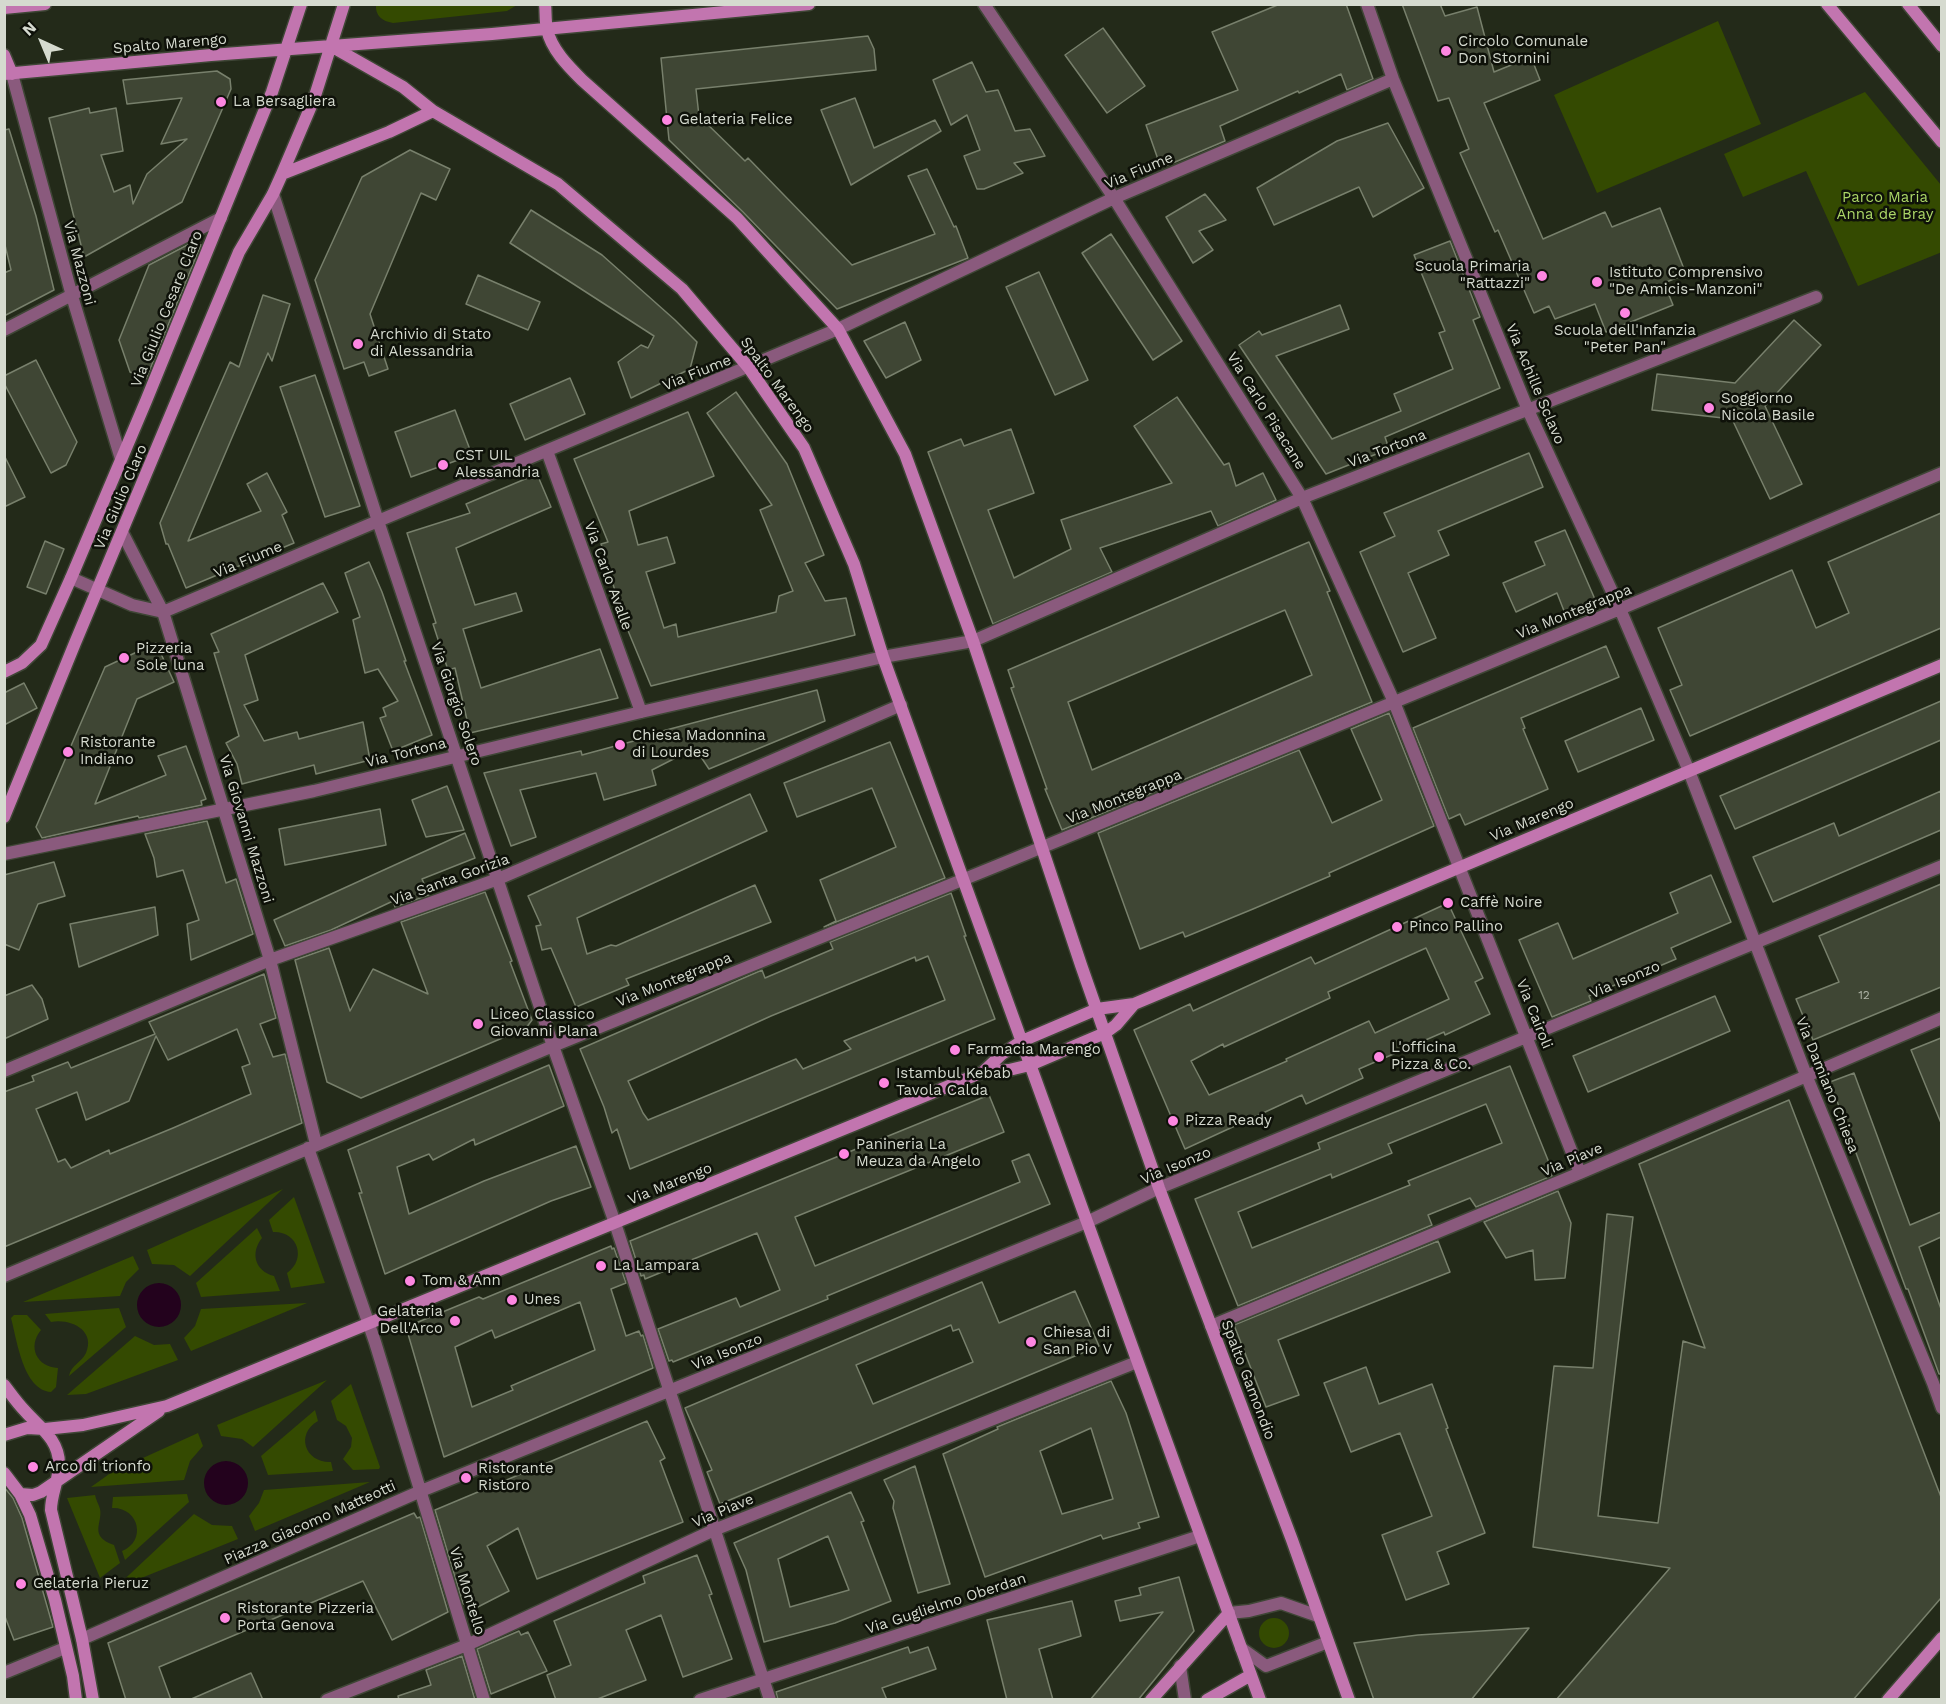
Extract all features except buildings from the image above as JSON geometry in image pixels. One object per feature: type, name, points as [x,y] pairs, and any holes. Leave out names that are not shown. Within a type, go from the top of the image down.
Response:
[{"type":"street","points":[[4,9],[45,4]]},
{"type":"street","name":"Via Giulio Cesare Claro","points":[[4,672],[22,663],[41,645],[71,578],[273,92],[301,4]]},
{"type":"street","name":"Via Giulio Claro","points":[[4,817],[239,252],[273,194],[314,99],[344,4]]},
{"type":"street","points":[[545,4],[547,29],[553,44],[565,62],[582,80],[737,218],[838,329],[904,454],[973,641],[1042,847]]},
{"type":"street","name":"Spalto Marengo","points":[[8,74],[547,29],[809,4]]},
{"type":"street","name":"Via Carlo Pisacane","points":[[984,4],[1114,198],[1302,498],[1394,702],[1459,867]]},
{"type":"street","name":"Via Achille Sclavo","points":[[1367,4],[1393,79],[1528,410],[1620,609],[1689,771]]},
{"type":"street","points":[[1827,4],[1941,142]]},
{"type":"street","points":[[1908,4],[1941,46]]},
{"type":"street","name":"Spalto Marengo","points":[[332,46],[403,87],[433,111],[558,184],[682,290],[749,368],[804,448],[854,564],[884,657],[963,879]]},
{"type":"street","points":[[4,56],[8,74]]},
{"type":"street","name":"Via Mazzoni","points":[[8,74],[121,459]]},
{"type":"street","name":"Via Fiume","points":[[163,612],[749,368],[838,329],[1114,198],[1393,79]]},
{"type":"street","points":[[282,174],[389,132],[433,111]]},
{"type":"street","name":"Via Giorgio Solero","points":[[273,194],[378,521],[553,1046],[615,1222],[770,1700]]},
{"type":"street","points":[[4,330],[221,218]]},
{"type":"street","name":"Via Tortona","points":[[4,854],[225,810],[884,657],[973,641],[1302,498],[1816,297]]},
{"type":"street","name":"Via Carlo Avalle","points":[[547,451],[641,712]]},
{"type":"street","name":"Via Montegrappa","points":[[312,1146],[1620,609],[1941,473]]},
{"type":"street","name":"Via Giovanni Mazzoni","points":[[122,532],[163,612],[225,810],[270,960],[312,1146]]},
{"type":"street","points":[[71,578],[132,605],[163,612]]},
{"type":"street","name":"Via Marengo","points":[[1134,1004],[1941,665]]},
{"type":"street","name":"Via Santa Gorizia","points":[[4,1071],[270,960],[498,879],[901,705]]},
{"type":"street","name":"Via Damiano Chiesa","points":[[1689,771],[1806,1075],[1928,1371],[1941,1408]]},
{"type":"street","name":"Spalto Gamondio","points":[[1042,847],[1159,1188],[1349,1700]]},
{"type":"street","name":"Via Isonzo","points":[[421,1491],[1087,1222],[1159,1188],[1941,866]]},
{"type":"street","name":"Via Cairoli","points":[[1459,867],[1580,1173]]},
{"type":"street","points":[[963,879],[1260,1700]]},
{"type":"street","points":[[983,1072],[1002,1054],[1022,1041],[1097,1009],[1134,1004]]},
{"type":"street","points":[[983,1072],[1009,1070],[1030,1065],[1105,1033],[1134,1004]]},
{"type":"street","name":"Via Piave","points":[[1212,1326],[1580,1173],[1941,1018]]},
{"type":"street","name":"Via Marengo","points":[[368,1323],[983,1072]]},
{"type":"street","points":[[4,1276],[312,1146]]},
{"type":"street","name":"Piazza Giacomo Matteotti","points":[[82,1639],[421,1491],[312,1146]]},
{"type":"street","points":[[4,1435],[27,1428],[45,1429],[83,1425],[166,1406],[368,1323]]},
{"type":"street","name":"Via Piave","points":[[327,1700],[467,1645],[714,1530],[1137,1362]]},
{"type":"street","points":[[4,1385],[27,1413],[45,1429],[57,1451],[59,1464],[51,1502],[52,1519],[82,1639],[93,1700]]},
{"type":"street","points":[[20,1494],[33,1495],[166,1406]]},
{"type":"street","points":[[4,1473],[20,1494],[30,1515],[73,1676],[76,1700]]},
{"type":"street","name":"Via Montello","points":[[421,1491],[484,1700]]},
{"type":"street","name":"Via Guglielmo Oberdan","points":[[700,1700],[1200,1536]]},
{"type":"street","points":[[1151,1700],[1229,1613],[1249,1611],[1281,1603],[1318,1616]]},
{"type":"street","points":[[1888,1700],[1941,1638]]},
{"type":"street","points":[[4,1673],[82,1639]]},
{"type":"street","points":[[1207,1700],[1266,1666],[1328,1642]]},
{"type":"street","points":[[1241,1648],[1266,1666]]},
{"type":"street","points":[[1180,1666],[1185,1700]]},
{"type":"green space","points":[[376,4],[517,5],[507,11],[393,23],[380,17]]},
{"type":"green space","points":[[1718,21],[1761,124],[1597,193],[1554,95]]},
{"type":"green space","name":"Parco Maria Anna de Bray","points":[[1865,92],[1941,185],[1942,252],[1858,286],[1806,171],[1743,197],[1724,154]]},
{"type":"green space","points":[[283,1189],[190,1276],[174,1265],[152,1264],[147,1250]]},
{"type":"green space","points":[[294,1197],[325,1283],[291,1288],[287,1273],[297,1261],[297,1247],[289,1236],[273,1232],[269,1220]]},
{"type":"green space","points":[[257,1228],[262,1238],[256,1250],[256,1261],[262,1270],[274,1276],[280,1291],[201,1297],[196,1283]]},
{"type":"green space","points":[[133,1256],[139,1269],[126,1282],[120,1296],[23,1302]]},
{"type":"green space","points":[[307,1303],[191,1351],[184,1338],[195,1326],[201,1309]]},
{"type":"green space","points":[[119,1308],[126,1327],[69,1376],[86,1353],[87,1338],[79,1327],[66,1322],[51,1322],[45,1314]]},
{"type":"green space","points":[[14,1315],[27,1315],[41,1330],[35,1343],[36,1355],[45,1364],[58,1368],[56,1387],[51,1392],[41,1389],[28,1374],[19,1351],[11,1318]]},
{"type":"green space","points":[[135,1336],[154,1345],[170,1344],[178,1360],[86,1394],[67,1395]]},
{"type":"green space","points":[[327,1380],[253,1447],[242,1439],[221,1436],[217,1425]]},
{"type":"green space","points":[[351,1384],[379,1469],[353,1470],[343,1459],[351,1447],[352,1438],[346,1426],[337,1420],[331,1401]]},
{"type":"green space","points":[[315,1410],[318,1421],[307,1433],[306,1447],[315,1458],[331,1462],[333,1471],[268,1475],[261,1456]]},
{"type":"green space","points":[[198,1433],[203,1446],[190,1461],[184,1480],[91,1487],[112,1472]]},
{"type":"green space","points":[[370,1482],[255,1531],[249,1516],[259,1503],[264,1490]]},
{"type":"green space","points":[[187,1494],[189,1502],[125,1560],[122,1551],[135,1540],[136,1525],[128,1513],[112,1508],[113,1497]]},
{"type":"green space","points":[[95,1495],[100,1509],[99,1533],[101,1538],[114,1545],[120,1563],[100,1578],[67,1498]]},
{"type":"green space","points":[[194,1514],[212,1525],[232,1526],[238,1539],[114,1589]]},
{"type":"green space","points":[[1274,1618],[1280,1619],[1288,1627],[1288,1639],[1280,1647],[1274,1648],[1268,1647],[1260,1639],[1259,1633],[1260,1627],[1268,1619]]},
{"type":"shaded area","points":[[159,1283],[175,1289],[181,1305],[175,1321],[159,1327],[143,1321],[137,1305],[143,1289]]},
{"type":"shaded area","points":[[226,1461],[242,1467],[248,1483],[242,1499],[226,1505],[210,1499],[204,1483],[210,1467]]},
{"type":"place","name":"Circolo Comunale Don Stornini","points":[[1446,51]]},
{"type":"place","name":"La Bersagliera","points":[[221,102]]},
{"type":"place","name":"Gelateria Felice","points":[[667,120]]},
{"type":"place","name":"Scuola Primaria \"Rattazzi\"","points":[[1542,276]]},
{"type":"place","name":"Istituto Comprensivo \"De Amicis-Manzoni\"","points":[[1597,282]]},
{"type":"place","name":"Scuola dell'Infanzia \"Peter Pan\"","points":[[1625,313]]},
{"type":"place","name":"Archivio di Stato di Alessandria","points":[[358,344]]},
{"type":"place","name":"Soggiorno Nicola Basile","points":[[1709,408]]},
{"type":"place","name":"CST UIL Alessandria","points":[[443,465]]},
{"type":"place","name":"Pizzeria Sole luna","points":[[124,658]]},
{"type":"place","name":"Chiesa Madonnina di Lourdes","points":[[620,745]]},
{"type":"place","name":"Ristorante Indiano","points":[[68,752]]},
{"type":"place","name":"Caffè Noire","points":[[1448,903]]},
{"type":"place","name":"Pinco Pallino","points":[[1397,927]]},
{"type":"place","name":"Liceo Classico Giovanni Plana","points":[[478,1024]]},
{"type":"place","name":"Farmacia Marengo","points":[[955,1050]]},
{"type":"place","name":"L'officina Pizza & Co.","points":[[1379,1057]]},
{"type":"place","name":"Istambul Kebab Tavola Calda","points":[[884,1083]]},
{"type":"place","name":"Pizza Ready","points":[[1173,1121]]},
{"type":"place","name":"Panineria La Meuza da Angelo","points":[[844,1154]]},
{"type":"place","name":"La Lampara","points":[[601,1266]]},
{"type":"place","name":"Tom & Ann","points":[[410,1281]]},
{"type":"place","name":"Unes","points":[[512,1300]]},
{"type":"place","name":"Gelateria Dell'Arco","points":[[455,1321]]},
{"type":"place","name":"Chiesa di San Pio V","points":[[1031,1342]]},
{"type":"place","name":"Arco di trionfo","points":[[33,1467]]},
{"type":"place","name":"Ristorante Ristoro","points":[[466,1478]]},
{"type":"place","name":"Gelateria Pieruz","points":[[21,1584]]},
{"type":"place","name":"Ristorante Pizzeria Porta Genova","points":[[225,1618]]}]
